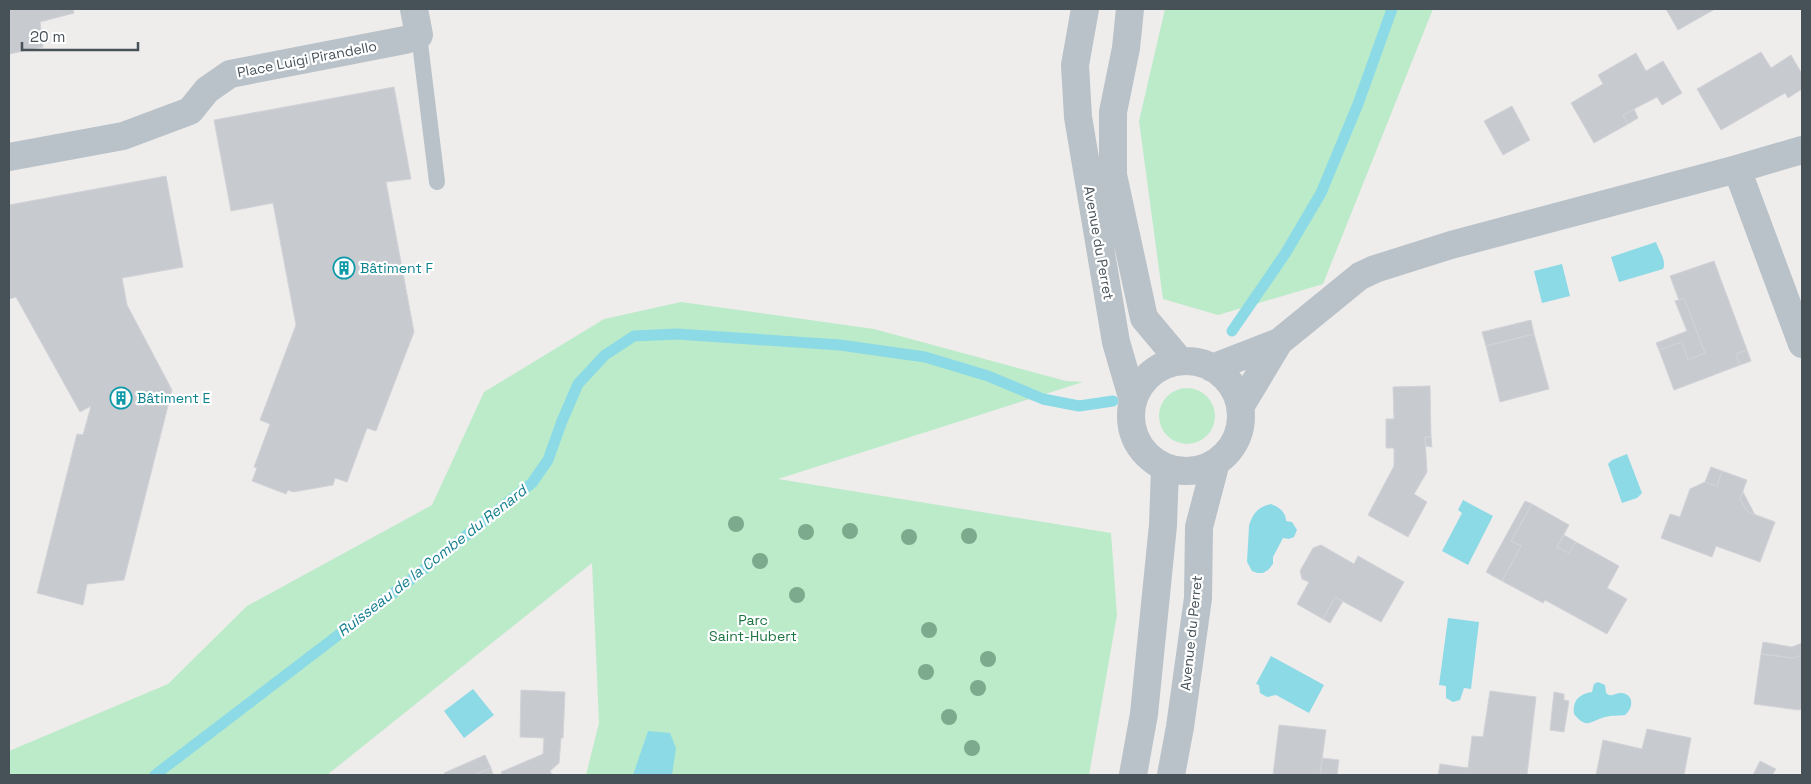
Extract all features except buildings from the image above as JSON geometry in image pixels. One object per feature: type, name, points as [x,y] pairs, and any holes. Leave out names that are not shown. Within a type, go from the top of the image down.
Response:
[{"type":"street","points":[[414,9],[419,35]]},
{"type":"street","name":"Avenue du Perret","points":[[1085,9],[1075,65],[1078,117],[1116,342],[1132,397]]},
{"type":"street","name":"Avenue du Perret","points":[[1130,9],[1126,48],[1113,112],[1113,175],[1144,318],[1180,361]]},
{"type":"street","name":"Place Luigi Pirandello","points":[[9,157],[122,136],[190,111],[207,90],[230,74],[405,40],[419,35]]},
{"type":"street","points":[[1078,117],[1113,112]]},
{"type":"street","points":[[1212,368],[1279,342],[1360,276],[1375,269],[1451,245],[1737,170],[1802,150]]},
{"type":"street","points":[[1737,170],[1802,344]]},
{"type":"street","points":[[1240,407],[1279,342]]},
{"type":"street","points":[[1180,361],[1199,362],[1212,368],[1216,369],[1230,382],[1238,398],[1241,416],[1238,434],[1229,450],[1216,462],[1200,469],[1183,471],[1165,468],[1150,459],[1139,445],[1132,429],[1130,410],[1132,397],[1146,377],[1162,366],[1180,361]]},
{"type":"street","name":"Avenue du Perret","points":[[1171,775],[1180,727],[1198,598],[1199,527],[1216,462]]},
{"type":"street","points":[[1132,775],[1144,714],[1163,525],[1165,468]]},
{"type":"lane","points":[[419,35],[437,182]]},
{"type":"green space","points":[[1165,9],[1433,9],[1323,284],[1218,315],[1163,299],[1139,121]]},
{"type":"green space","name":"Parc Saint-Hubert","points":[[681,302],[874,329],[1066,381],[1083,382],[778,479],[1111,533],[1117,615],[1089,775],[586,775],[599,723],[592,563],[327,775],[9,775],[9,751],[168,684],[247,606],[432,505],[484,392],[604,319]]},
{"type":"green space","points":[[1181,388],[1193,388],[1203,392],[1211,400],[1215,416],[1211,432],[1203,440],[1193,444],[1181,444],[1171,440],[1163,432],[1159,422],[1159,410],[1163,400],[1171,392]]},
{"type":"water","points":[[1656,242],[1663,259],[1663,269],[1619,282],[1611,257]]},
{"type":"water","points":[[1562,264],[1570,296],[1542,303],[1534,271]]},
{"type":"water","points":[[1627,454],[1642,493],[1637,498],[1622,503],[1608,464],[1612,460]]},
{"type":"water","points":[[1463,500],[1493,516],[1468,565],[1442,551],[1462,513],[1458,510]]},
{"type":"water","points":[[1271,504],[1282,510],[1286,521],[1292,522],[1297,530],[1294,537],[1289,539],[1283,538],[1273,557],[1273,564],[1268,570],[1263,573],[1257,573],[1252,571],[1247,562],[1249,526],[1257,511]]},
{"type":"water","points":[[1448,618],[1479,622],[1471,689],[1464,688],[1460,700],[1453,702],[1446,698],[1446,686],[1439,685]]},
{"type":"water","points":[[1271,656],[1324,685],[1309,713],[1276,695],[1267,697],[1260,693],[1259,685],[1256,684]]},
{"type":"water","points":[[1598,682],[1605,685],[1606,693],[1609,695],[1621,693],[1629,696],[1631,699],[1630,709],[1625,715],[1608,716],[1589,723],[1582,722],[1574,714],[1575,702],[1583,694],[1592,692],[1594,684]]},
{"type":"water","points":[[473,689],[494,715],[464,738],[444,711]]},
{"type":"water","points":[[648,731],[670,733],[676,748],[672,775],[633,775]]},
{"type":"waterway","name":"Ruisseau de la Combe du Renard","points":[[1232,331],[1285,254],[1321,193],[1358,104],[1392,9]]},
{"type":"waterway","name":"Ruisseau de la Combe du Renard","points":[[155,775],[409,581],[532,483],[548,460],[578,384],[605,355],[634,336],[677,334],[840,345],[925,357],[988,376],[1043,399],[1079,406],[1113,401]]},
{"type":"place","name":"Bâtiment F","points":[[344,268]]},
{"type":"place","name":"Bâtiment E","points":[[121,398]]}]
